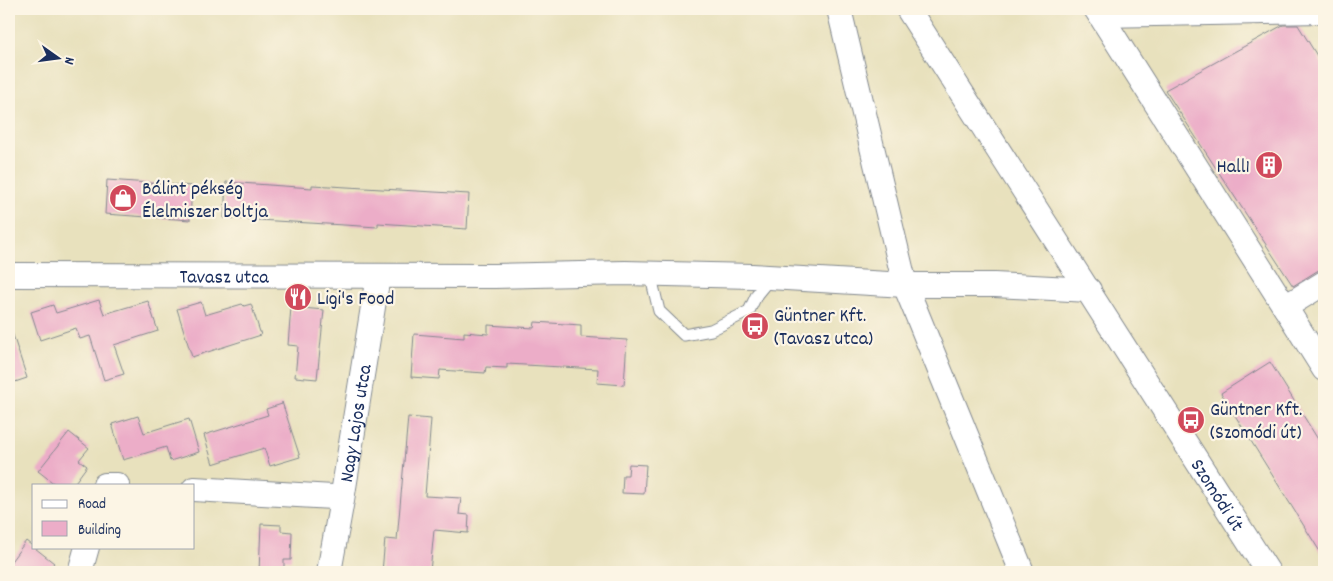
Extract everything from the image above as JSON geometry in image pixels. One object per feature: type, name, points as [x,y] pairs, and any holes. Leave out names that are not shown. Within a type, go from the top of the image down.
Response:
[{"type":"street","points":[[839,9],[905,285],[1022,572]]},
{"type":"street","points":[[895,9],[914,18]]},
{"type":"street","points":[[1098,12],[1324,11]]},
{"type":"street","points":[[1098,12],[1324,369]]},
{"type":"street","name":"Szomódi út","points":[[914,18],[1268,572]]},
{"type":"street","name":"Tavasz utca","points":[[9,276],[494,276],[650,273],[760,282],[994,285],[1088,290]]},
{"type":"street","name":"Nagy Lajos utca","points":[[329,572],[377,282],[373,276]]},
{"type":"street","points":[[1285,307],[1324,282]]},
{"type":"street","points":[[195,489],[333,497],[342,500]]},
{"type":"street","points":[[80,572],[87,548]]},
{"type":"lane","points":[[650,273],[660,311],[684,335],[711,330],[749,311],[760,282]]},
{"type":"building","name":"Hall1","points":[[1283,25],[1298,25],[1324,67],[1324,269],[1317,271],[1293,286],[1165,90]]},
{"type":"building","points":[[107,180],[192,186],[190,220],[105,214]]},
{"type":"building","points":[[226,182],[312,188],[312,185],[469,194],[467,229],[378,223],[378,227],[224,218]]},
{"type":"building","points":[[99,300],[104,314],[148,301],[158,331],[114,345],[124,374],[104,380],[90,336],[80,339],[76,328],[40,340],[31,312],[53,305],[56,313]]},
{"type":"building","points":[[201,302],[205,315],[242,304],[244,306],[251,304],[261,335],[192,357],[177,309]]},
{"type":"building","points":[[291,307],[324,310],[317,379],[295,377],[298,346],[288,345]]},
{"type":"building","points":[[535,322],[581,325],[581,337],[627,340],[624,385],[597,383],[598,369],[507,364],[507,368],[486,367],[485,373],[440,370],[439,379],[411,377],[414,334],[464,338],[464,332],[488,334],[488,325],[534,328]]},
{"type":"building","points":[[12,332],[27,378],[9,384],[9,333]]},
{"type":"building","points":[[1270,362],[1324,449],[1324,558],[1221,393]]},
{"type":"building","points":[[282,402],[300,457],[270,466],[264,448],[213,464],[204,435],[268,415],[266,409],[282,404]]},
{"type":"building","points":[[138,416],[144,433],[189,419],[199,452],[170,461],[166,447],[123,460],[112,424]]},
{"type":"building","points":[[408,417],[431,419],[425,496],[461,498],[459,514],[469,515],[468,533],[434,530],[430,572],[382,572],[385,539],[397,540]]},
{"type":"building","points":[[69,432],[89,448],[79,460],[87,466],[74,484],[55,484],[38,471]]},
{"type":"building","points":[[629,464],[646,465],[644,494],[622,493],[623,475],[628,475]]},
{"type":"building","points":[[261,524],[281,525],[281,531],[292,532],[291,560],[284,560],[284,572],[259,572]]},
{"type":"building","points":[[26,541],[32,548],[35,548],[54,563],[47,572],[20,572],[9,564]]},
{"type":"place","name":"Hall1","points":[[1269,165]]},
{"type":"place","name":"Bálint pékség Élelmiszer boltja","points":[[123,198]]},
{"type":"place","name":"Ligi's Food","points":[[298,297]]},
{"type":"place","name":"Güntner Kft. (Tavasz utca)","points":[[755,326]]},
{"type":"place","name":"Güntner Kft. (Szomódi út)","points":[[1191,420]]}]
